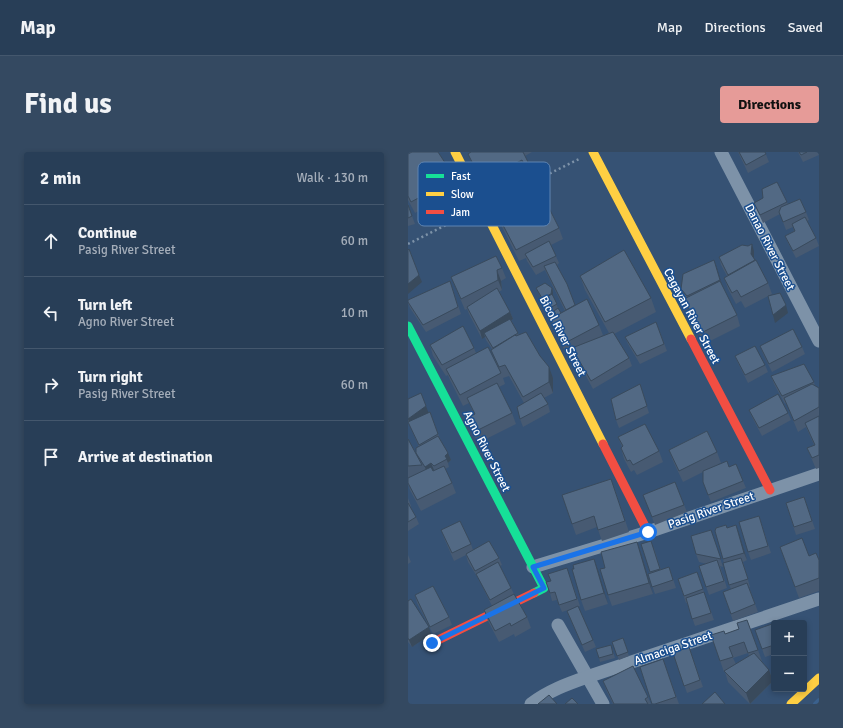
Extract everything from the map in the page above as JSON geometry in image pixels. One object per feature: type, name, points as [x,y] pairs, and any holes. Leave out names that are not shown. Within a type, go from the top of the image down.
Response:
[{"type":"street","name":"Bicol River Street","points":[[455,152],[460,162]]},
{"type":"street","name":"Cagayan River Street","points":[[593,152],[770,490]]},
{"type":"street","name":"Danao River Street","points":[[721,152],[819,341]]},
{"type":"street","name":"Bicol River Street","points":[[493,226],[648,532]]},
{"type":"street","name":"Agno River Street","points":[[408,326],[544,588],[432,643]]},
{"type":"street","name":"Pasig River Street","points":[[533,567],[648,532],[819,474]]},
{"type":"street","name":"Almaciga Street","points":[[531,704],[554,690],[587,676],[819,599]]},
{"type":"street","points":[[558,625],[602,704]]},
{"type":"street","points":[[790,704],[819,678]]},
{"type":"path","points":[[550,174],[593,152]]},
{"type":"path","points":[[408,244],[444,226]]},
{"type":"building","points":[[412,152],[438,152],[445,162],[418,162],[418,198],[411,202],[408,196],[408,154]]},
{"type":"building","points":[[471,152],[523,152],[528,162],[523,162],[522,160],[518,162],[472,162],[468,154]]},
{"type":"building","points":[[739,152],[765,152],[766,154],[746,165]]},
{"type":"building","points":[[799,152],[807,152],[801,155]]},
{"type":"building","points":[[777,182],[787,202],[760,215],[754,203],[763,198],[762,189]]},
{"type":"building","points":[[800,199],[806,212],[783,222],[779,212],[781,207]]},
{"type":"building","points":[[408,205],[412,216],[408,218]]},
{"type":"building","points":[[550,210],[559,228],[516,250],[503,226],[550,226]]},
{"type":"building","points":[[805,217],[816,238],[793,251],[785,236],[795,231],[792,224]]},
{"type":"building","points":[[549,241],[556,256],[533,267],[525,254]]},
{"type":"building","points":[[752,244],[751,254],[755,260],[728,275],[719,257],[742,245],[748,246]]},
{"type":"building","points":[[409,249],[419,275],[408,284],[408,250]]},
{"type":"building","points":[[624,250],[651,298],[605,322],[580,276]]},
{"type":"building","points":[[496,256],[502,268],[497,270],[498,280],[461,299],[451,277]]},
{"type":"building","points":[[714,260],[720,280],[687,296],[681,289],[683,274]]},
{"type":"building","points":[[756,260],[768,283],[741,297],[737,290],[732,293],[724,278]]},
{"type":"building","points":[[555,262],[567,284],[575,305],[566,310],[544,266]]},
{"type":"building","points":[[450,281],[458,307],[423,325],[408,300]]},
{"type":"building","points":[[720,281],[737,315],[701,333],[684,299]]},
{"type":"building","points":[[545,283],[552,288],[551,294],[542,298],[536,288]]},
{"type":"building","points":[[497,288],[510,312],[480,331],[467,307]]},
{"type":"building","points":[[780,293],[786,305],[773,315],[768,296]]},
{"type":"building","points":[[552,294],[557,304],[548,309],[544,299]]},
{"type":"building","points":[[587,299],[599,325],[563,344],[550,319]]},
{"type":"building","points":[[558,308],[561,313],[557,316],[554,311]]},
{"type":"building","points":[[510,319],[518,333],[493,348],[484,333]]},
{"type":"building","points":[[656,322],[664,344],[637,356],[625,337]]},
{"type":"building","points":[[463,326],[474,348],[442,365],[430,345]]},
{"type":"building","points":[[793,329],[802,347],[769,364],[760,346]]},
{"type":"building","points":[[526,332],[540,356],[549,367],[549,382],[523,397],[505,365],[499,367],[491,350],[515,335],[516,336]]},
{"type":"building","points":[[613,332],[629,358],[591,381],[572,348]]},
{"type":"building","points":[[755,346],[765,365],[745,375],[735,356]]},
{"type":"building","points":[[488,347],[501,373],[460,395],[446,369]]},
{"type":"building","points":[[804,364],[814,382],[782,396],[771,376]]},
{"type":"building","points":[[497,383],[512,413],[474,432],[467,418],[475,414],[467,398]]},
{"type":"building","points":[[640,384],[647,406],[616,420],[611,399]]},
{"type":"building","points":[[812,384],[819,388],[819,407],[794,421],[784,398]]},
{"type":"building","points":[[421,393],[426,406],[408,419],[408,399]]},
{"type":"building","points":[[541,393],[548,404],[520,419],[517,407]]},
{"type":"building","points":[[778,394],[788,413],[759,428],[749,410]]},
{"type":"building","points":[[430,412],[438,434],[419,445],[408,422]]},
{"type":"building","points":[[819,416],[819,455],[812,458],[807,448],[815,445],[805,423]]},
{"type":"building","points":[[645,424],[659,451],[633,465],[630,460],[627,461],[621,448],[623,446],[618,437]]},
{"type":"building","points":[[707,431],[717,452],[679,471],[669,450]]},
{"type":"building","points":[[438,436],[448,453],[445,456],[447,459],[434,466],[431,463],[425,467],[416,453],[416,448]]},
{"type":"building","points":[[408,439],[422,465],[408,466]]},
{"type":"building","points":[[727,461],[729,467],[736,464],[743,481],[708,495],[703,482],[703,471]]},
{"type":"building","points":[[444,466],[452,483],[417,500],[408,483],[408,478],[431,467],[433,471]]},
{"type":"building","points":[[611,479],[625,521],[598,530],[594,516],[572,524],[562,495]]},
{"type":"building","points":[[675,482],[684,505],[652,517],[643,495]]},
{"type":"building","points":[[804,497],[812,521],[794,527],[786,503]]},
{"type":"building","points":[[408,503],[416,517],[408,522]]},
{"type":"building","points":[[759,516],[768,546],[748,552],[739,522]]},
{"type":"building","points":[[460,521],[471,544],[452,553],[441,530]]},
{"type":"building","points":[[726,525],[727,528],[736,525],[744,553],[723,559],[715,531],[716,528]]},
{"type":"building","points":[[711,530],[721,559],[696,554],[691,536]]},
{"type":"building","points":[[802,538],[809,556],[816,553],[819,560],[819,578],[795,587],[780,547]]},
{"type":"building","points":[[489,541],[499,558],[475,571],[466,554]]},
{"type":"building","points":[[651,541],[660,569],[650,572],[641,544]]},
{"type":"building","points":[[637,542],[649,583],[608,595],[600,569],[605,568],[601,552]]},
{"type":"building","points":[[741,558],[748,579],[729,585],[723,563]]},
{"type":"building","points":[[594,559],[604,593],[581,600],[572,569],[574,569],[573,565]]},
{"type":"building","points":[[717,560],[724,581],[706,587],[699,566]]},
{"type":"building","points":[[498,562],[511,588],[490,600],[476,574]]},
{"type":"building","points":[[669,567],[673,580],[652,587],[648,574]]},
{"type":"building","points":[[567,568],[577,599],[559,605],[555,592],[550,593],[546,582],[551,581],[548,574]]},
{"type":"building","points":[[697,572],[703,589],[684,596],[678,579]]},
{"type":"building","points":[[747,583],[755,604],[731,614],[723,592]]},
{"type":"building","points":[[433,586],[449,617],[430,627],[415,595]]},
{"type":"building","points":[[704,592],[711,613],[692,619],[686,598]]},
{"type":"building","points":[[514,594],[527,617],[511,626],[510,623],[495,631],[484,610]]},
{"type":"building","points":[[411,599],[429,627],[409,640],[408,601]]},
{"type":"building","points":[[578,606],[593,640],[582,645],[567,611]]},
{"type":"building","points":[[747,620],[758,650],[748,653],[744,642],[729,647],[733,657],[720,661],[711,635],[724,631],[725,634],[739,629],[737,623]]},
{"type":"building","points":[[771,624],[771,646],[762,649],[755,630]]},
{"type":"building","points":[[623,638],[628,652],[617,656],[612,642]]},
{"type":"building","points":[[611,645],[613,654],[599,658],[596,649]]},
{"type":"building","points":[[689,647],[700,680],[684,686],[673,653]]},
{"type":"building","points":[[754,653],[769,670],[746,693],[724,671]]},
{"type":"building","points":[[663,659],[676,697],[652,704],[640,667]]},
{"type":"building","points":[[633,666],[648,697],[645,699],[648,704],[614,704],[603,681]]},
{"type":"building","points":[[715,692],[725,704],[702,704]]},
{"type":"building","points":[[549,695],[557,704],[538,704]]},
{"type":"building","points":[[572,698],[578,704],[565,704]]},
{"type":"waterway","points":[[815,704],[819,700]]},
{"type":"traffic: fast","points":[[408,326],[544,588],[534,593]]},
{"type":"traffic: slow","points":[[455,152],[460,162]]},
{"type":"traffic: slow","points":[[593,152],[691,339]]},
{"type":"traffic: slow","points":[[493,226],[603,444]]},
{"type":"traffic: slow","points":[[791,704],[819,678]]},
{"type":"traffic: jam","points":[[691,339],[770,490]]},
{"type":"traffic: jam","points":[[603,444],[648,532]]},
{"type":"traffic: jam","points":[[432,643],[534,593]]},
{"type":"route","points":[[432,643],[544,588],[533,567],[648,532]]}]
